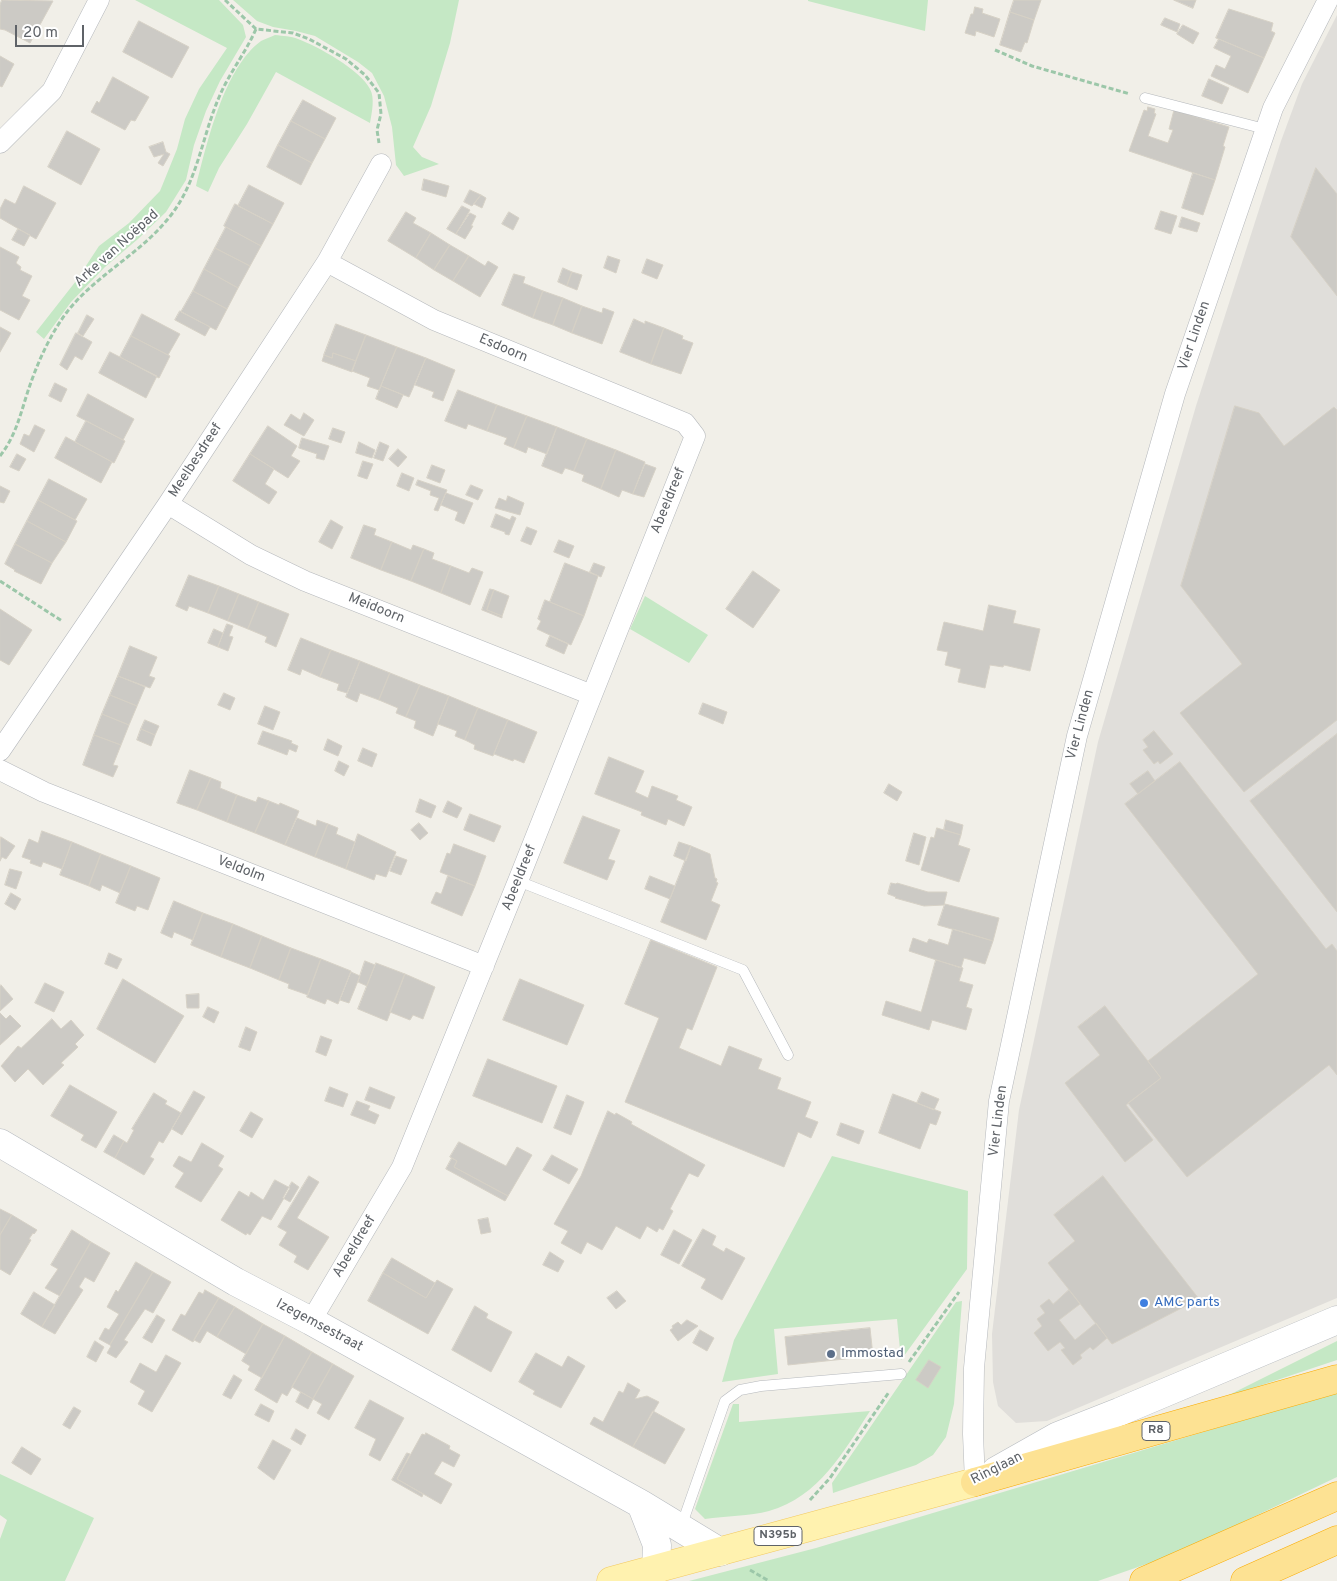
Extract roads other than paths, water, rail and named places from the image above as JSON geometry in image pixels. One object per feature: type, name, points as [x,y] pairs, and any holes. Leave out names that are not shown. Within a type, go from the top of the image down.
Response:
[{"type":"highway","name":"R8","points":[[975,1482],[1337,1379]]},
{"type":"highway","points":[[1144,1581],[1337,1496]]},
{"type":"highway","points":[[1245,1581],[1337,1540]]},
{"type":"main road","name":"Ringlaan","points":[[611,1581],[975,1482]]},
{"type":"street","points":[[0,143],[52,91],[100,0]]},
{"type":"street","name":"Vier Linden","points":[[975,1482],[973,1434],[974,1368],[999,1101],[1077,736],[1176,394],[1272,108],[1328,0]]},
{"type":"street","name":"Meelbesdreef","points":[[0,751],[168,504],[327,262],[381,164]]},
{"type":"street","name":"Esdoorn","points":[[327,262],[434,320],[685,423]]},
{"type":"street","name":"Abeeldreef","points":[[311,1321],[402,1167],[695,436],[685,423]]},
{"type":"street","name":"Meidoorn","points":[[168,504],[251,555],[306,581],[592,695]]},
{"type":"street","name":"Veldolm","points":[[0,770],[44,792],[484,966]]},
{"type":"street","name":"Izegemsestraat","points":[[0,1143],[236,1282],[311,1321],[641,1504],[720,1552]]},
{"type":"street","name":"Ringlaan","points":[[975,1482],[1058,1436],[1337,1320]]},
{"type":"street","points":[[641,1504],[657,1545],[656,1570]]},
{"type":"lane","points":[[1145,98],[1265,129]]},
{"type":"lane","points":[[518,881],[743,970],[788,1054]]},
{"type":"lane","points":[[681,1528],[725,1401],[740,1390],[761,1386],[901,1374]]},
{"type":"place","name":"AMC parts","points":[[1144,1303]]},
{"type":"place","name":"Immostad","points":[[831,1354]]}]
